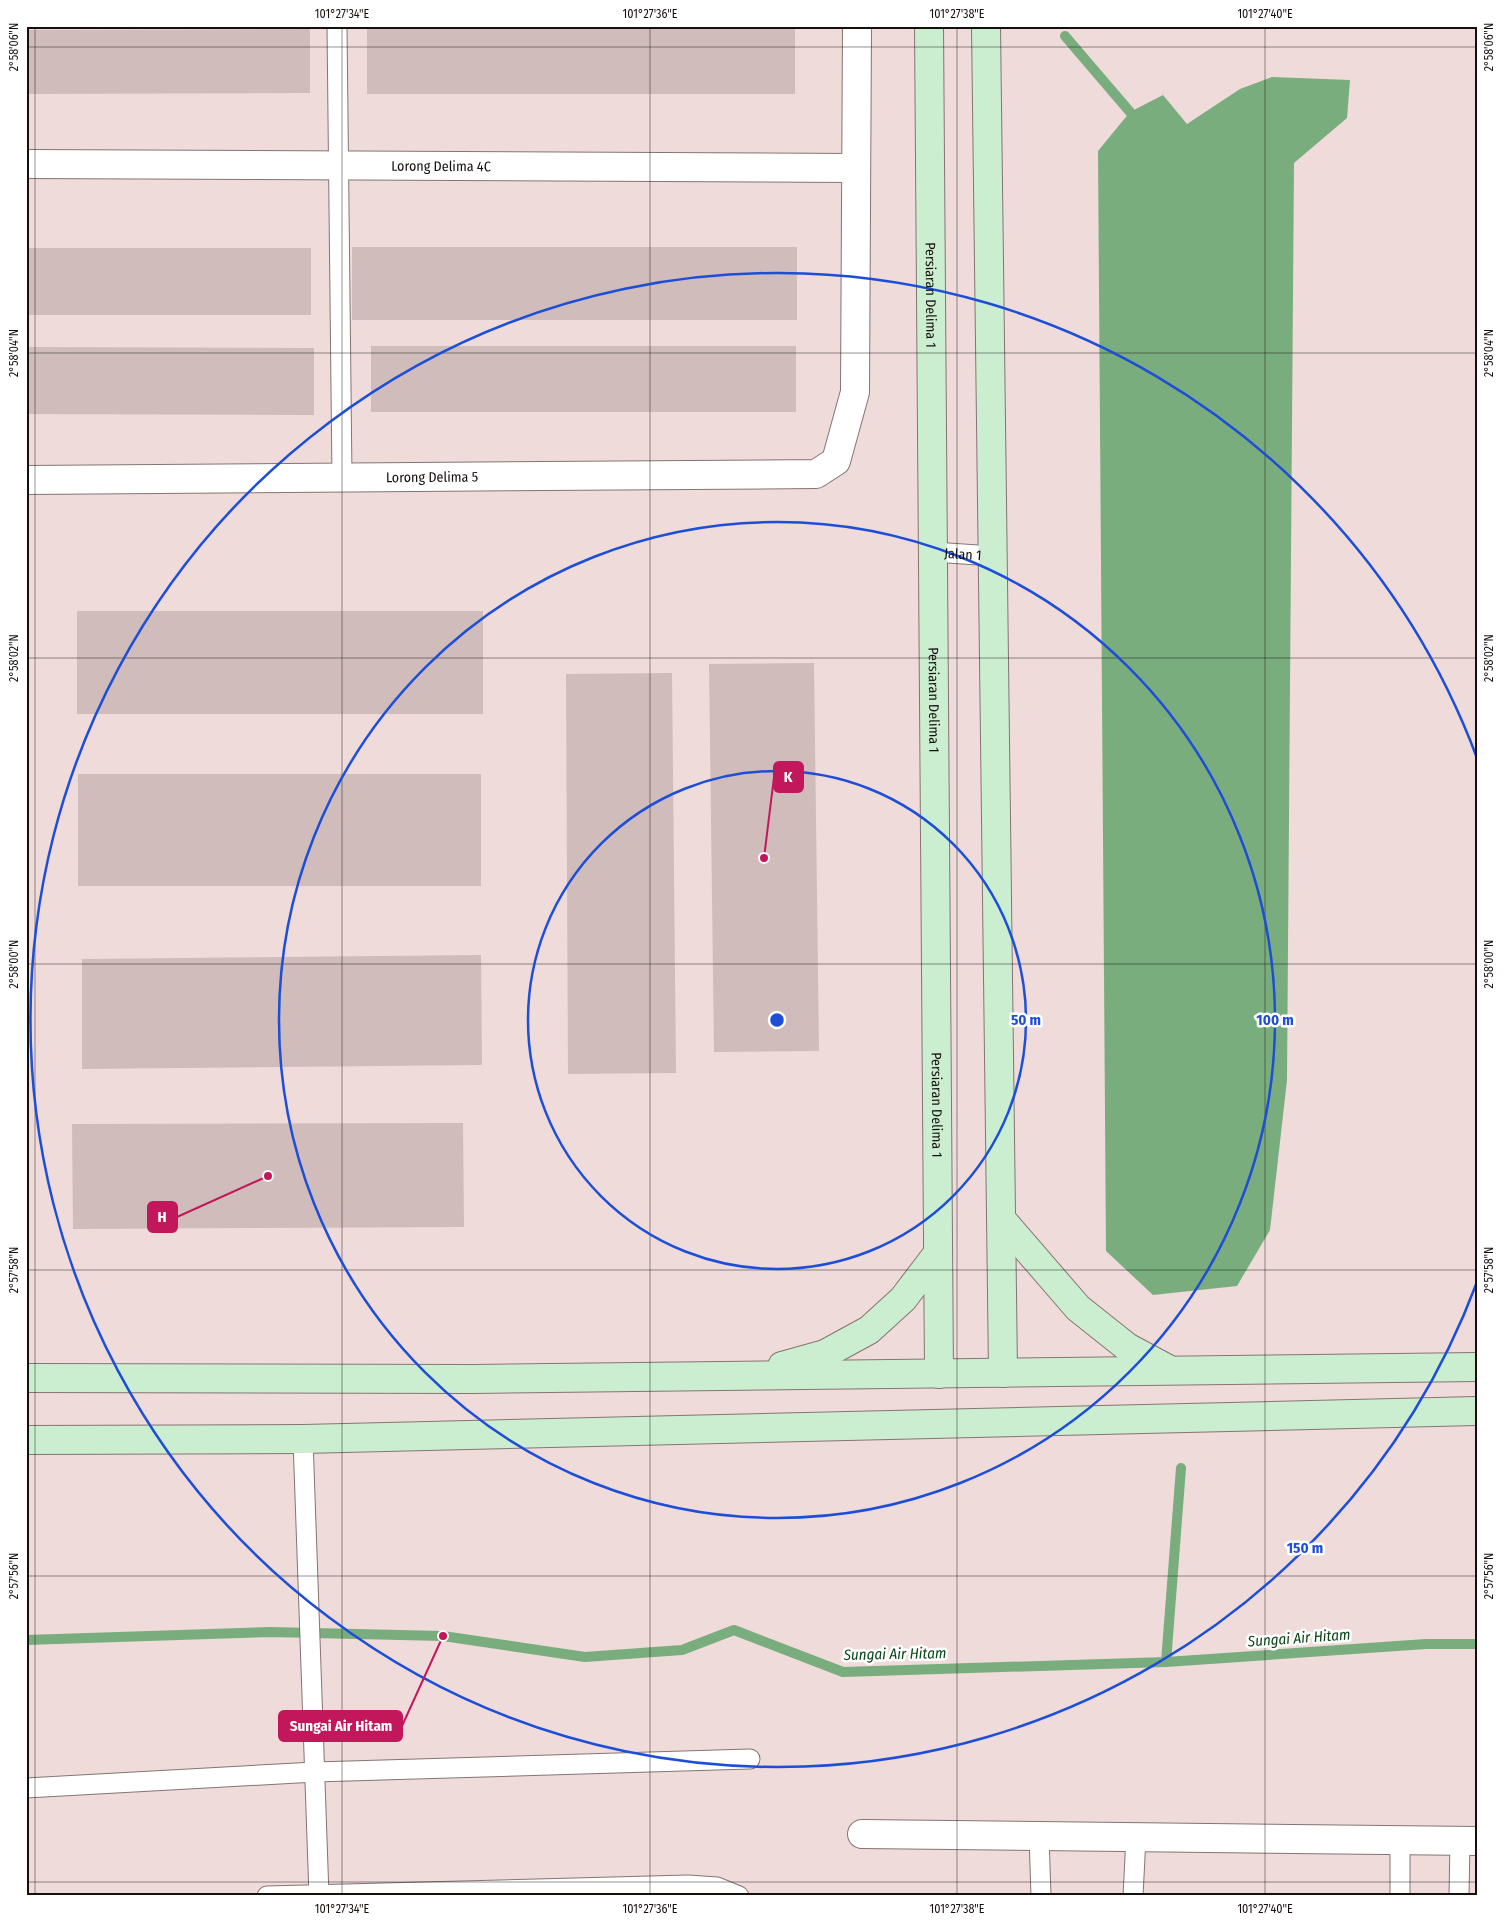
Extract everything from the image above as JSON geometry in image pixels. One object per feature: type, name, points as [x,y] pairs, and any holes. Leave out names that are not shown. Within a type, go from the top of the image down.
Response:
[{"type":"street","points":[[856,26],[856,168]]},
{"type":"street","name":"Persiaran Delima 1","points":[[929,26],[939,1374]]},
{"type":"street","points":[[986,26],[1003,1373]]},
{"type":"street","name":"Lorong Delima 4C","points":[[26,164],[856,168]]},
{"type":"street","name":"Lorong Delima 5","points":[[26,480],[816,474],[836,461],[854,392],[856,168]]},
{"type":"street","points":[[1002,1220],[1078,1308],[1127,1347],[1172,1371]]},
{"type":"street","points":[[742,1376],[825,1354],[869,1330],[903,1299],[938,1253]]},
{"type":"street","points":[[26,1378],[473,1379],[1477,1367]]},
{"type":"street","points":[[26,1440],[303,1439],[1477,1411]]},
{"type":"street","points":[[862,1834],[1468,1841]]},
{"type":"lane","points":[[336,26],[342,478]]},
{"type":"lane","name":"Jalan 1","points":[[933,552],[993,556]]},
{"type":"lane","points":[[303,1439],[319,1894]]},
{"type":"lane","points":[[26,1788],[314,1763],[750,1759]]},
{"type":"lane","points":[[1039,1836],[1041,1896]]},
{"type":"lane","points":[[1133,1896],[1136,1837]]},
{"type":"lane","points":[[1400,1840],[1400,1896]]},
{"type":"lane","points":[[1459,1896],[1468,1841]]},
{"type":"lane","points":[[267,1896],[688,1885],[717,1887],[739,1896]]},
{"type":"shaded area","points":[[1272,77],[1350,80],[1347,118],[1294,163],[1287,1080],[1270,1230],[1237,1286],[1153,1295],[1106,1251],[1098,151],[1130,112],[1163,95],[1187,124],[1240,89]]},
{"type":"shaded area","points":[[26,692],[29,1117],[26,1117]]},
{"type":"building","points":[[367,28],[795,28],[795,94],[367,94]]},
{"type":"building","points":[[310,29],[310,93],[26,94],[26,30]]},
{"type":"building","points":[[352,247],[797,247],[797,320],[352,320]]},
{"type":"building","points":[[26,248],[311,248],[311,315],[26,315]]},
{"type":"building","points":[[371,346],[796,346],[796,412],[371,412]]},
{"type":"building","points":[[26,347],[314,348],[314,415],[26,414]]},
{"type":"building","points":[[77,611],[483,611],[483,714],[77,714]]},
{"type":"building","points":[[814,663],[819,1051],[714,1052],[709,664]]},
{"type":"building","points":[[672,673],[676,1073],[568,1074],[566,674]]},
{"type":"building","points":[[78,774],[481,774],[481,886],[78,886]]},
{"type":"building","points":[[481,955],[482,1065],[82,1069],[82,959]]},
{"type":"building","points":[[463,1123],[464,1227],[73,1229],[72,1124]]},
{"type":"waterway","points":[[1065,36],[1130,112]]},
{"type":"waterway","points":[[1166,1662],[1181,1468]]},
{"type":"waterway","name":"Sungai Air Hitam","points":[[26,1640],[270,1632],[443,1636],[585,1657],[682,1650],[734,1630],[843,1672],[1166,1662],[1426,1644],[1477,1644]]},
{"type":"place","name":"K","points":[[764,858]]},
{"type":"place","name":"H","points":[[268,1176]]},
{"type":"place","name":"Sungai Air Hitam","points":[[443,1636]]}]
